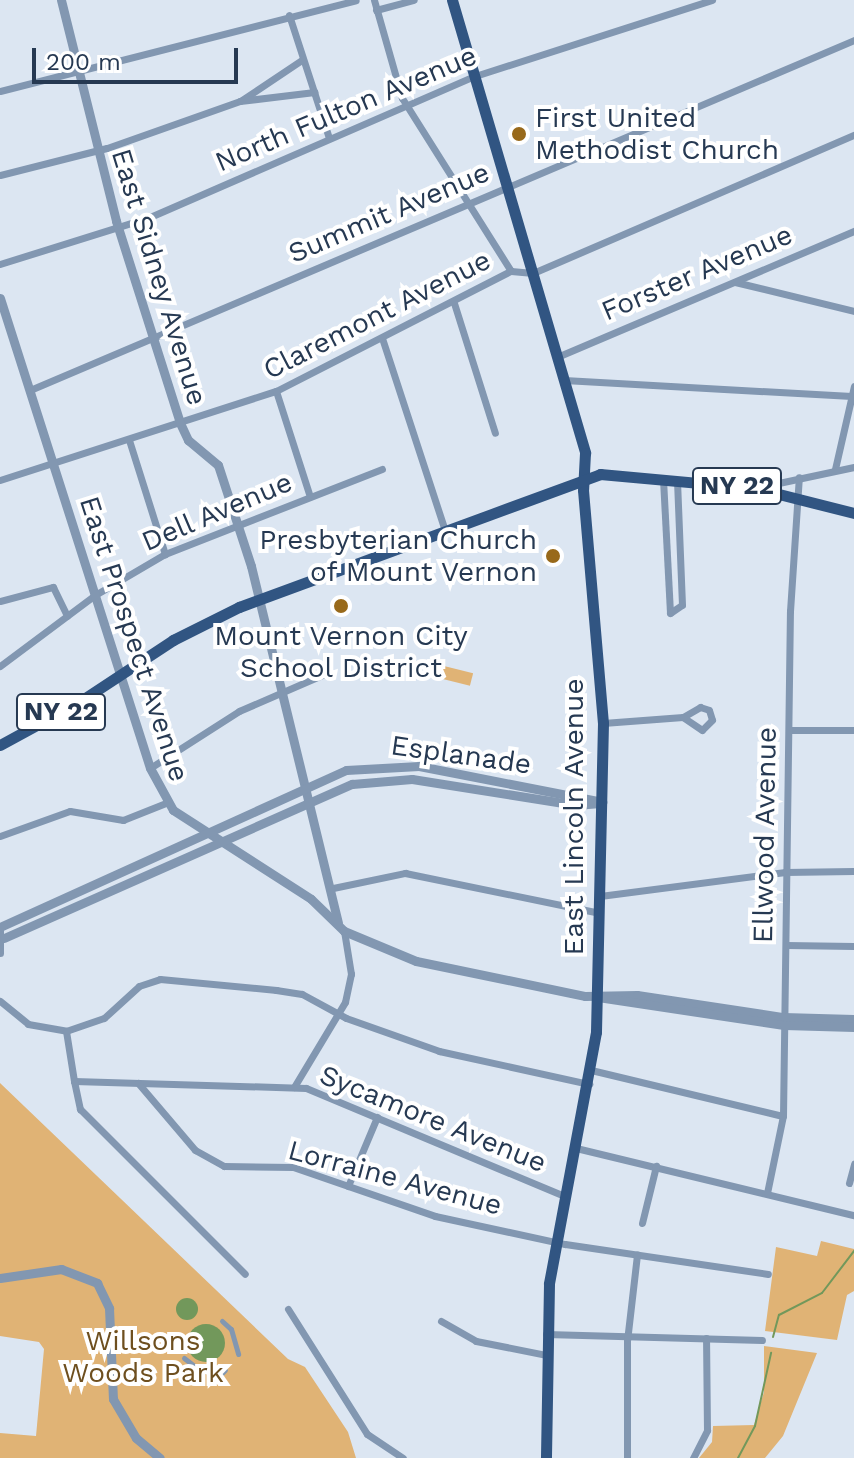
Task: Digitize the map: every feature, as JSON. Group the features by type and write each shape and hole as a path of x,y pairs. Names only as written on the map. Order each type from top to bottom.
{"main road":[{"name":"East Lincoln Avenue","path":"452,0 585,453 584,479 603,723 598,997 589,1084 557,1242 546,1334 546,1458"},
{"name":"NY 22","path":"0,745 204,623 444,528 600,474 677,478 755,488 854,513"}],"street":[{"name":"East Sidney Avenue","path":"61,0 118,227 180,423 188,440 213,456 260,599 341,927"},
{"path":"0,91 356,0"},
{"path":"374,0 405,104 511,271"},
{"path":"376,10 414,0"},
{"name":"North Fulton Avenue","path":"0,264 118,227 475,76 712,0"},
{"path":"289,15 329,138"},
{"name":"Summit Avenue","path":"30,390 854,40"},
{"path":"240,101 303,59"},
{"path":"0,175 98,150 240,101 314,92"},
{"name":"Claremont Avenue","path":"0,480 276,391 454,303 511,271 533,273 854,135"},
{"name":"Forster Avenue","path":"557,357 854,231"},
{"path":"733,282 854,311"},
{"name":"East Prospect Avenue","path":"0,298 150,768 166,803 311,899 341,927 416,961 598,997 637,995 784,1021"},
{"path":"454,303 495,433"},
{"path":"382,338 444,528"},
{"path":"564,380 852,396"},
{"path":"835,469 854,386"},
{"path":"276,391 310,497"},
{"path":"129,440 165,554"},
{"path":"755,488 854,467"},
{"name":"Dell Avenue","path":"0,666 95,595 165,554 382,469"},
{"path":"663,477 674,613 682,605 677,478"},
{"name":"Ellwood Avenue","path":"767,1193 783,1116 785,872 795,497 799,477"},
{"path":"0,601 53,587 67,616"},
{"path":"150,768 239,711 329,672"},
{"path":"603,723 683,717"},
{"path":"789,730 854,730"},
{"name":"Esplanade","path":"1,932 307,785 346,770 403,765 603,802"},
{"name":"Esplanade","path":"1,932 221,841 310,798 352,784 412,779 576,805 603,802"},
{"path":"0,836 70,811 123,820 166,803"},
{"path":"600,896 785,872 854,871"},
{"path":"311,899 333,888 405,873 600,913"},
{"path":"294,1087 339,1014 351,974 341,927"},
{"path":"0,953 1,932"},
{"path":"786,945 854,946"},
{"path":"0,1001 28,1024 66,1031 104,1018 139,986 160,979 302,994 339,1014 439,1051 589,1084"},
{"path":"784,1021 854,1019"},
{"path":"784,1021 854,1027"},
{"path":"66,1031 80,1109 245,1274"},
{"path":"591,1070 783,1116"},
{"path":"74,1081 138,1083"},
{"name":"Sycamore Avenue","path":"138,1083 294,1087 377,1117 566,1197"},
{"name":"Lorraine Avenue","path":"138,1083 195,1150 214,1162 236,1168 293,1167 422,1213 557,1242 768,1274"},
{"path":"348,1186 377,1117"},
{"path":"576,1148 854,1215"},
{"path":"849,1183 854,1164"},
{"path":"642,1223 656,1166"},
{"path":"627,1458 628,1334 637,1255"},
{"path":"0,1278 61,1269 97,1283 109,1308 108,1377 113,1399 131,1431 160,1458"},
{"path":"288,1309 367,1434 403,1458"},
{"path":"222,1321 231,1329 238,1354"},
{"path":"441,1321 476,1341 546,1355"},
{"path":"546,1334 762,1340"},
{"path":"693,1458 707,1430 706,1338"},
{"path":"184,1358 198,1369 220,1375 225,1370"}],"green space":[{"path":"444,666 473,673 470,686 441,679"},
{"name":"Willsons Woods Park","path":"0,1083 288,1359 305,1367 348,1432 356,1458 0,1458 0,1433 36,1436 44,1349 39,1342 0,1336"},
{"path":"821,1241 854,1249 854,1291 847,1295 837,1340 765,1331 776,1247 817,1256"},
{"path":"764,1346 817,1353 783,1436 765,1458 699,1458 712,1442 713,1426 754,1425 764,1392"}],"shaded area":[{"path":"187,1298 195,1301 198,1309 195,1317 187,1320 179,1317 176,1309 179,1301"},
{"path":"206,1324 220,1329 225,1343 220,1357 206,1362 192,1357 187,1343 192,1329"}],"waterway":[{"path":"773,1337 779,1315 822,1293 854,1251"},
{"path":"738,1458 755,1426 771,1353"}],"place":[{"name":"First United Methodist Church","path":"519,134"},
{"name":"Presbyterian Church of Mount Vernon","path":"553,556"},
{"name":"Mount Vernon City School District","path":"341,606"}]}
